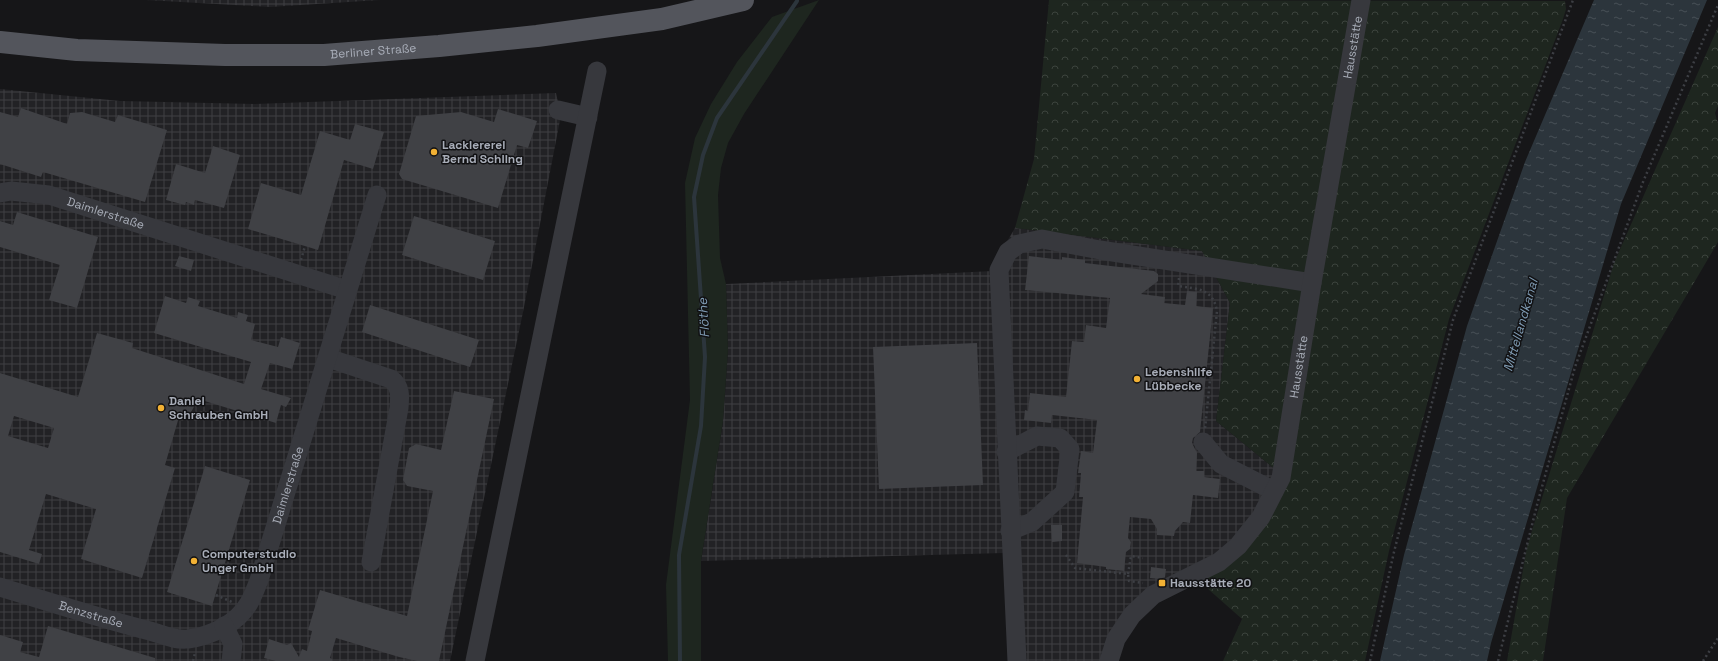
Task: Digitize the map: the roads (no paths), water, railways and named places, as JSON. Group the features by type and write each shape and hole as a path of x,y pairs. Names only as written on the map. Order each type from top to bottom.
{"main road":[{"name":"Berliner Straße","path":"0,42 77,50 225,55 324,54 439,46 537,36 662,19 743,0"}],"street":[{"name":"Hausstätte","path":"1109,661 1116,639 1132,615 1153,595 1219,562 1238,546 1261,517 1281,478 1312,283 1361,0"},
{"path":"475,661 597,71"},
{"path":"558,110 588,116"},
{"name":"Daimlerstraße","path":"0,193 11,191 49,195 347,290"},
{"name":"Daimlerstraße","path":"182,640 205,635 224,626 245,609 259,580 377,195"},
{"path":"1016,661 999,270 1008,252 1019,244 1042,239 1100,250 1312,283"},
{"path":"328,358 391,379 399,390 399,408 370,562"},
{"path":"1006,452 1036,436 1060,438 1070,449 1065,492 1032,522 1010,531"},
{"path":"1203,442 1221,464 1274,491"},
{"name":"Benzstraße","path":"0,587 182,640"},
{"path":"224,626 233,644 231,661"}],"water":[{"name":"Mittellandkanal","path":"1594,0 1707,0 1621,204 1491,643 1487,661 1380,661 1404,555 1467,326 1525,162"}],"waterway":[{"name":"Flöthe","path":"680,661 679,555 701,426 705,357 694,197 703,155 717,118 797,1"}],"place":[{"name":"Lackiererei Bernd Schling","path":"434,152"},
{"name":"Lebenshilfe Lübbecke","path":"1137,379"},
{"name":"Daniel Schrauben GmbH","path":"161,408"},
{"name":"Computerstudio Unger GmbH","path":"194,561"},
{"name":"Hausstätte 20","path":"1162,583"}]}
